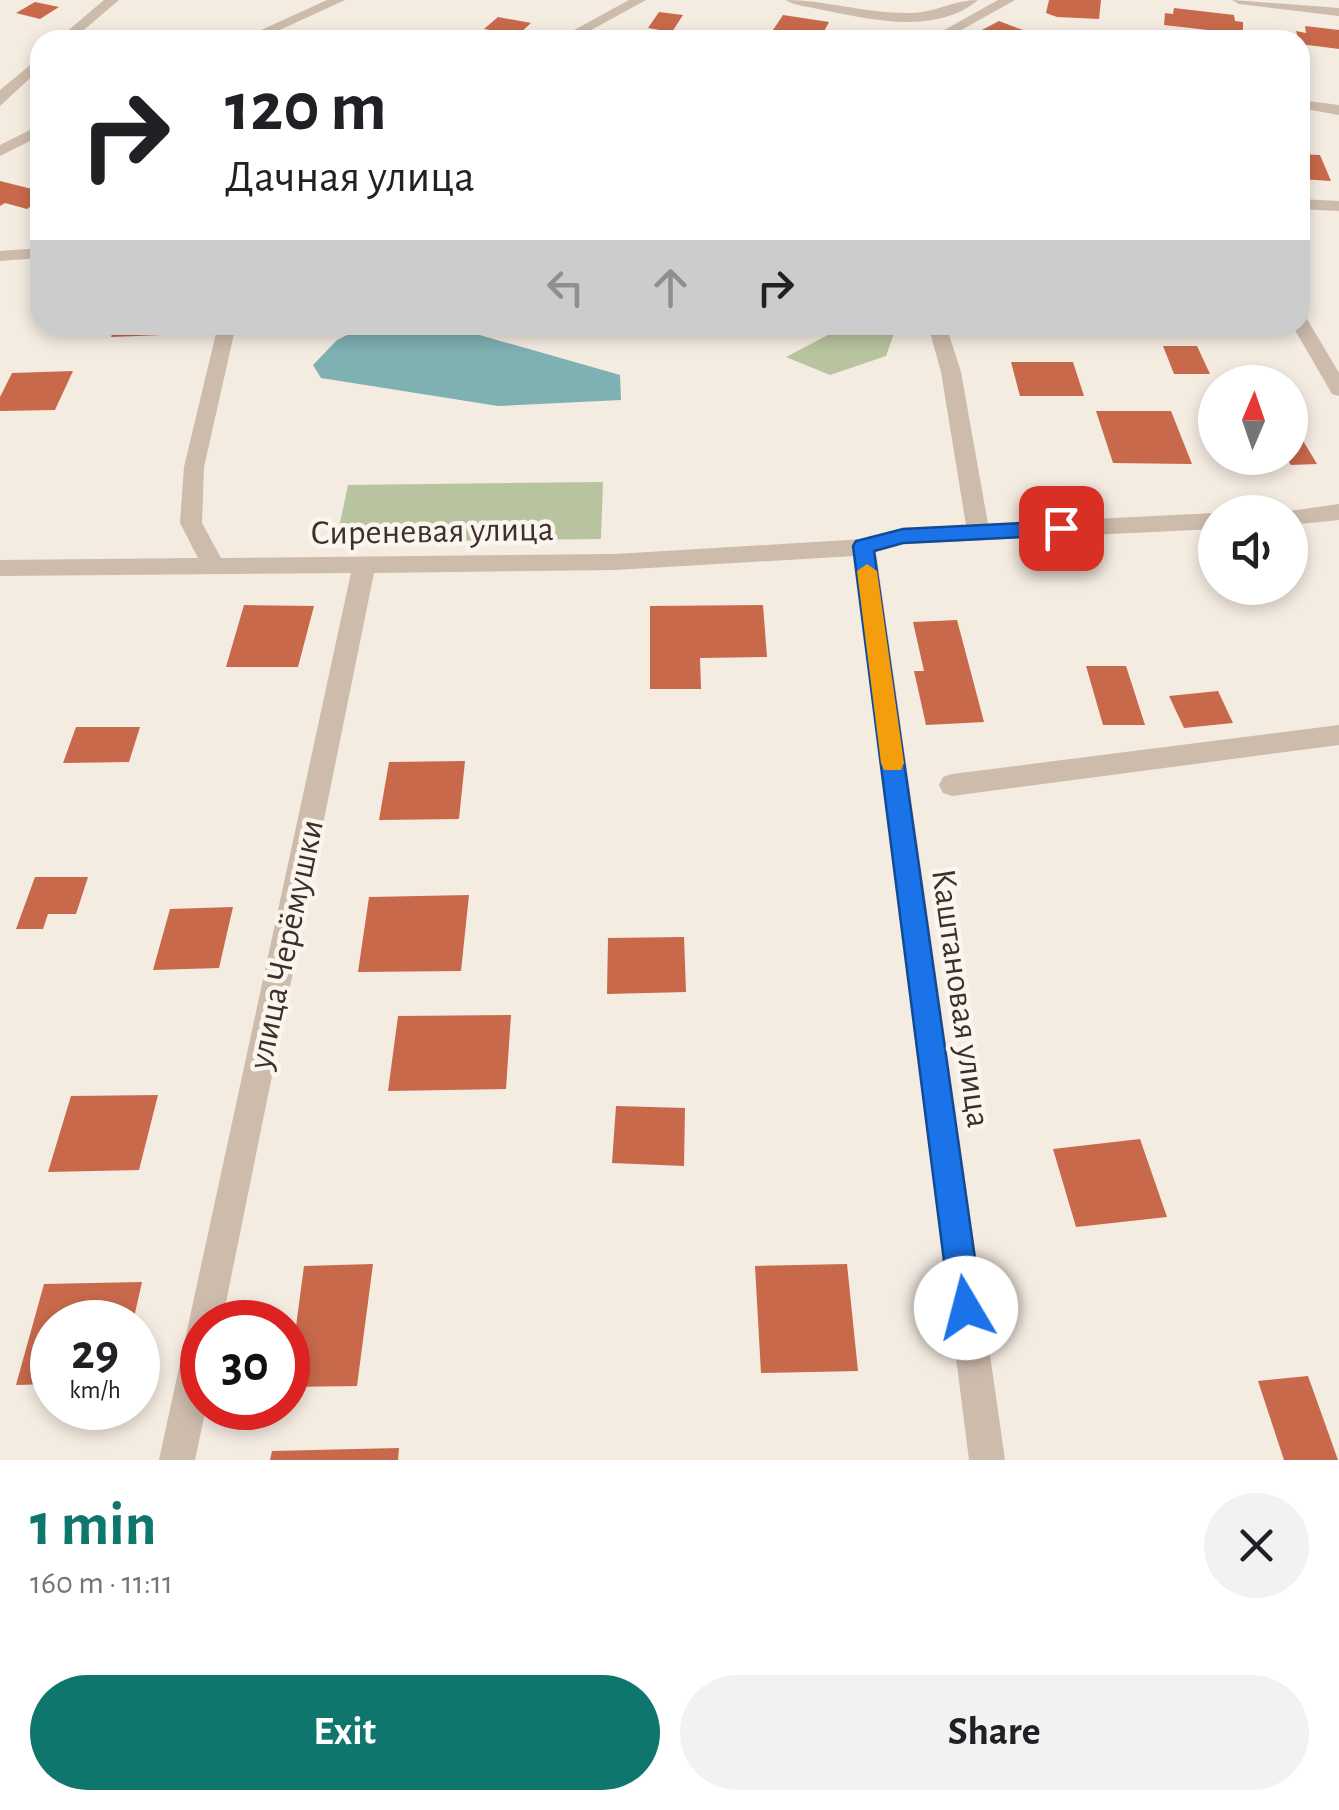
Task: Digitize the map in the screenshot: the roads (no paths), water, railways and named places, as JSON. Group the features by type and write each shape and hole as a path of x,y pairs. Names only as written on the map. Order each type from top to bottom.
{"street":[{"path":"76,30 112,0"},
{"path":"269,30 338,0"},
{"path":"582,30 639,0"},
{"path":"792,0 904,17 948,14 971,0"},
{"path":"952,30 1008,0"},
{"path":"1239,0 1339,12"},
{"path":"0,102 30,70"},
{"path":"1310,106 1339,110"},
{"path":"0,151 30,135"},
{"path":"1310,205 1339,206"},
{"path":"0,256 30,254"},
{"path":"215,568 192,523 194,468 224,335"},
{"path":"940,335 978,532"},
{"path":"1306,335 1339,390"},
{"path":"1308,515 1339,512"},
{"name":"Сиреневая улица","path":"0,568 614,562 864,546 903,536 1198,522"},
{"name":"Каштановая улица","path":"864,546 986,1460"},
{"name":"улица Черёмушки","path":"210,1300 364,566"},
{"path":"952,785 1339,736"},
{"path":"176,1460 182,1430"}],"water":[{"path":"347,335 480,335 620,375 621,400 498,406 321,378 313,365 337,340"}]}
